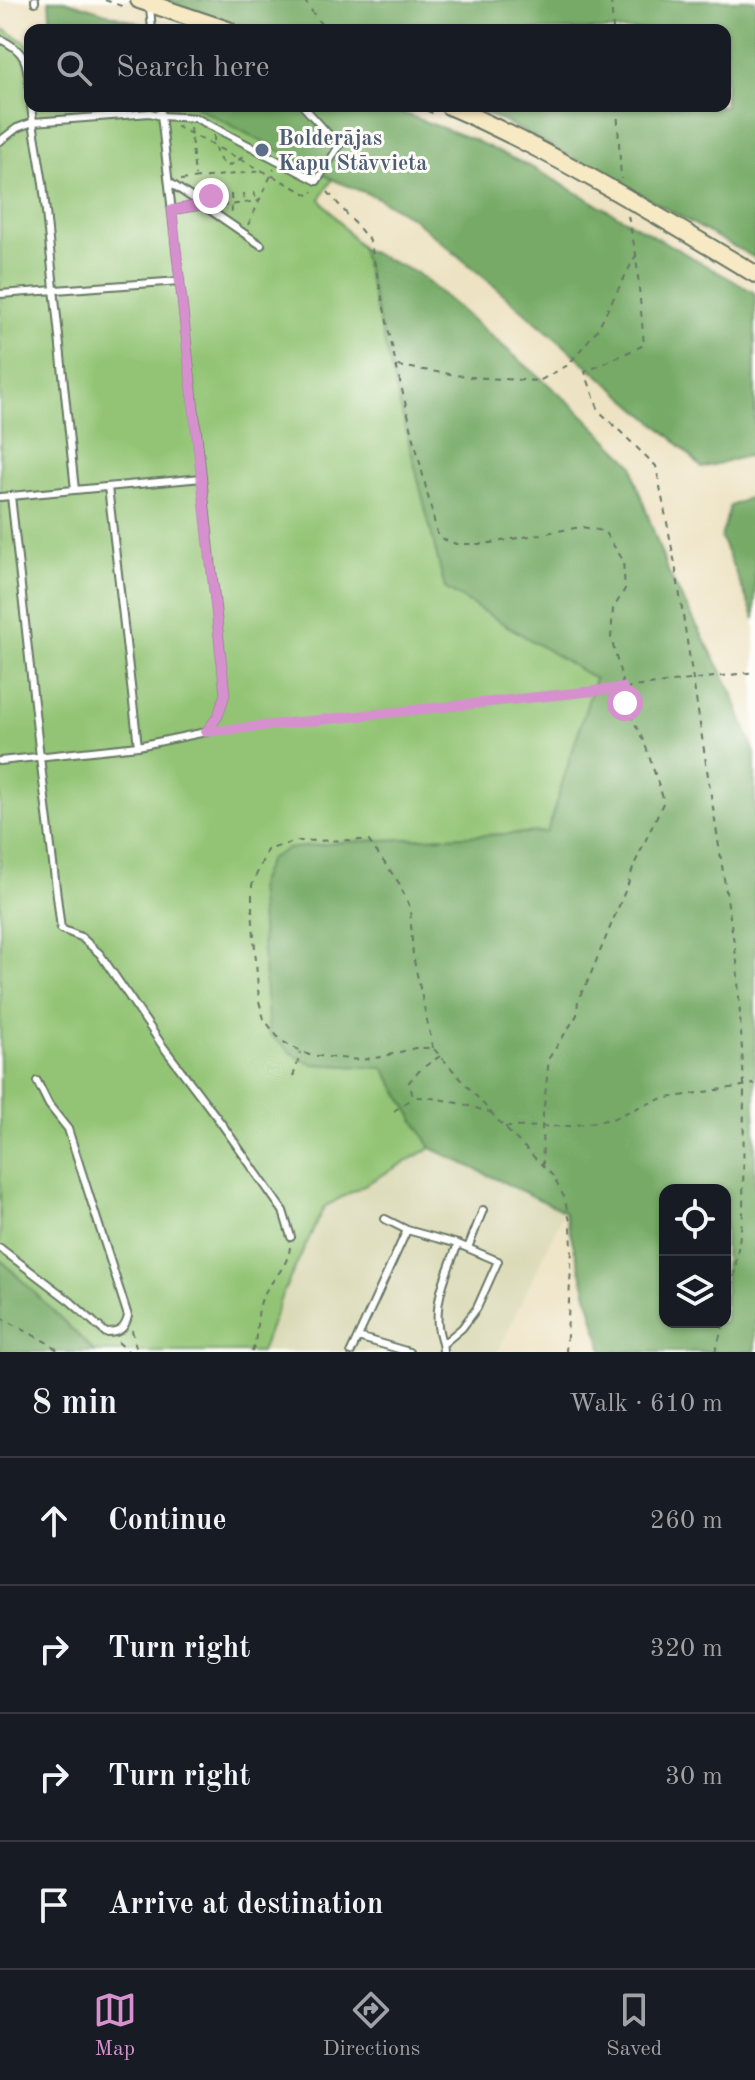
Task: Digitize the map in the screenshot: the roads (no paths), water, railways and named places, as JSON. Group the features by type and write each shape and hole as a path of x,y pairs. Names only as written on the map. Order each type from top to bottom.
{"main road":[{"path":"144,2 210,24"},
{"path":"461,112 622,195 755,274"}],"lane":[{"path":"144,2 150,24"},
{"path":"0,39 13,45 24,58"},
{"path":"32,112 43,183 75,490"},
{"path":"0,761 138,746 206,732 218,716 225,694 161,112"},
{"path":"0,141 17,128 33,122 150,113 193,118 317,181 339,146 308,112"},
{"path":"169,182 261,245"},
{"path":"172,210 204,206"},
{"path":"0,294 180,281"},
{"path":"0,497 202,478"},
{"path":"108,487 138,746"},
{"path":"11,496 61,929 81,937 100,954 283,1211 291,1237"},
{"path":"0,1248 70,1301 106,1333 120,1331 126,1325 128,1316 68,1129 49,1105 37,1081"},
{"path":"468,1248 483,1210"},
{"path":"385,1219 407,1230 458,1244 498,1261 477,1308 462,1328 443,1344"},
{"path":"351,1352 407,1230"},
{"path":"443,1352 438,1326 439,1303 458,1244"},
{"path":"358,1337 409,1352"}],"place":[{"name":"Bolderājas Kapu Stāvvieta","path":"262,150"}]}
